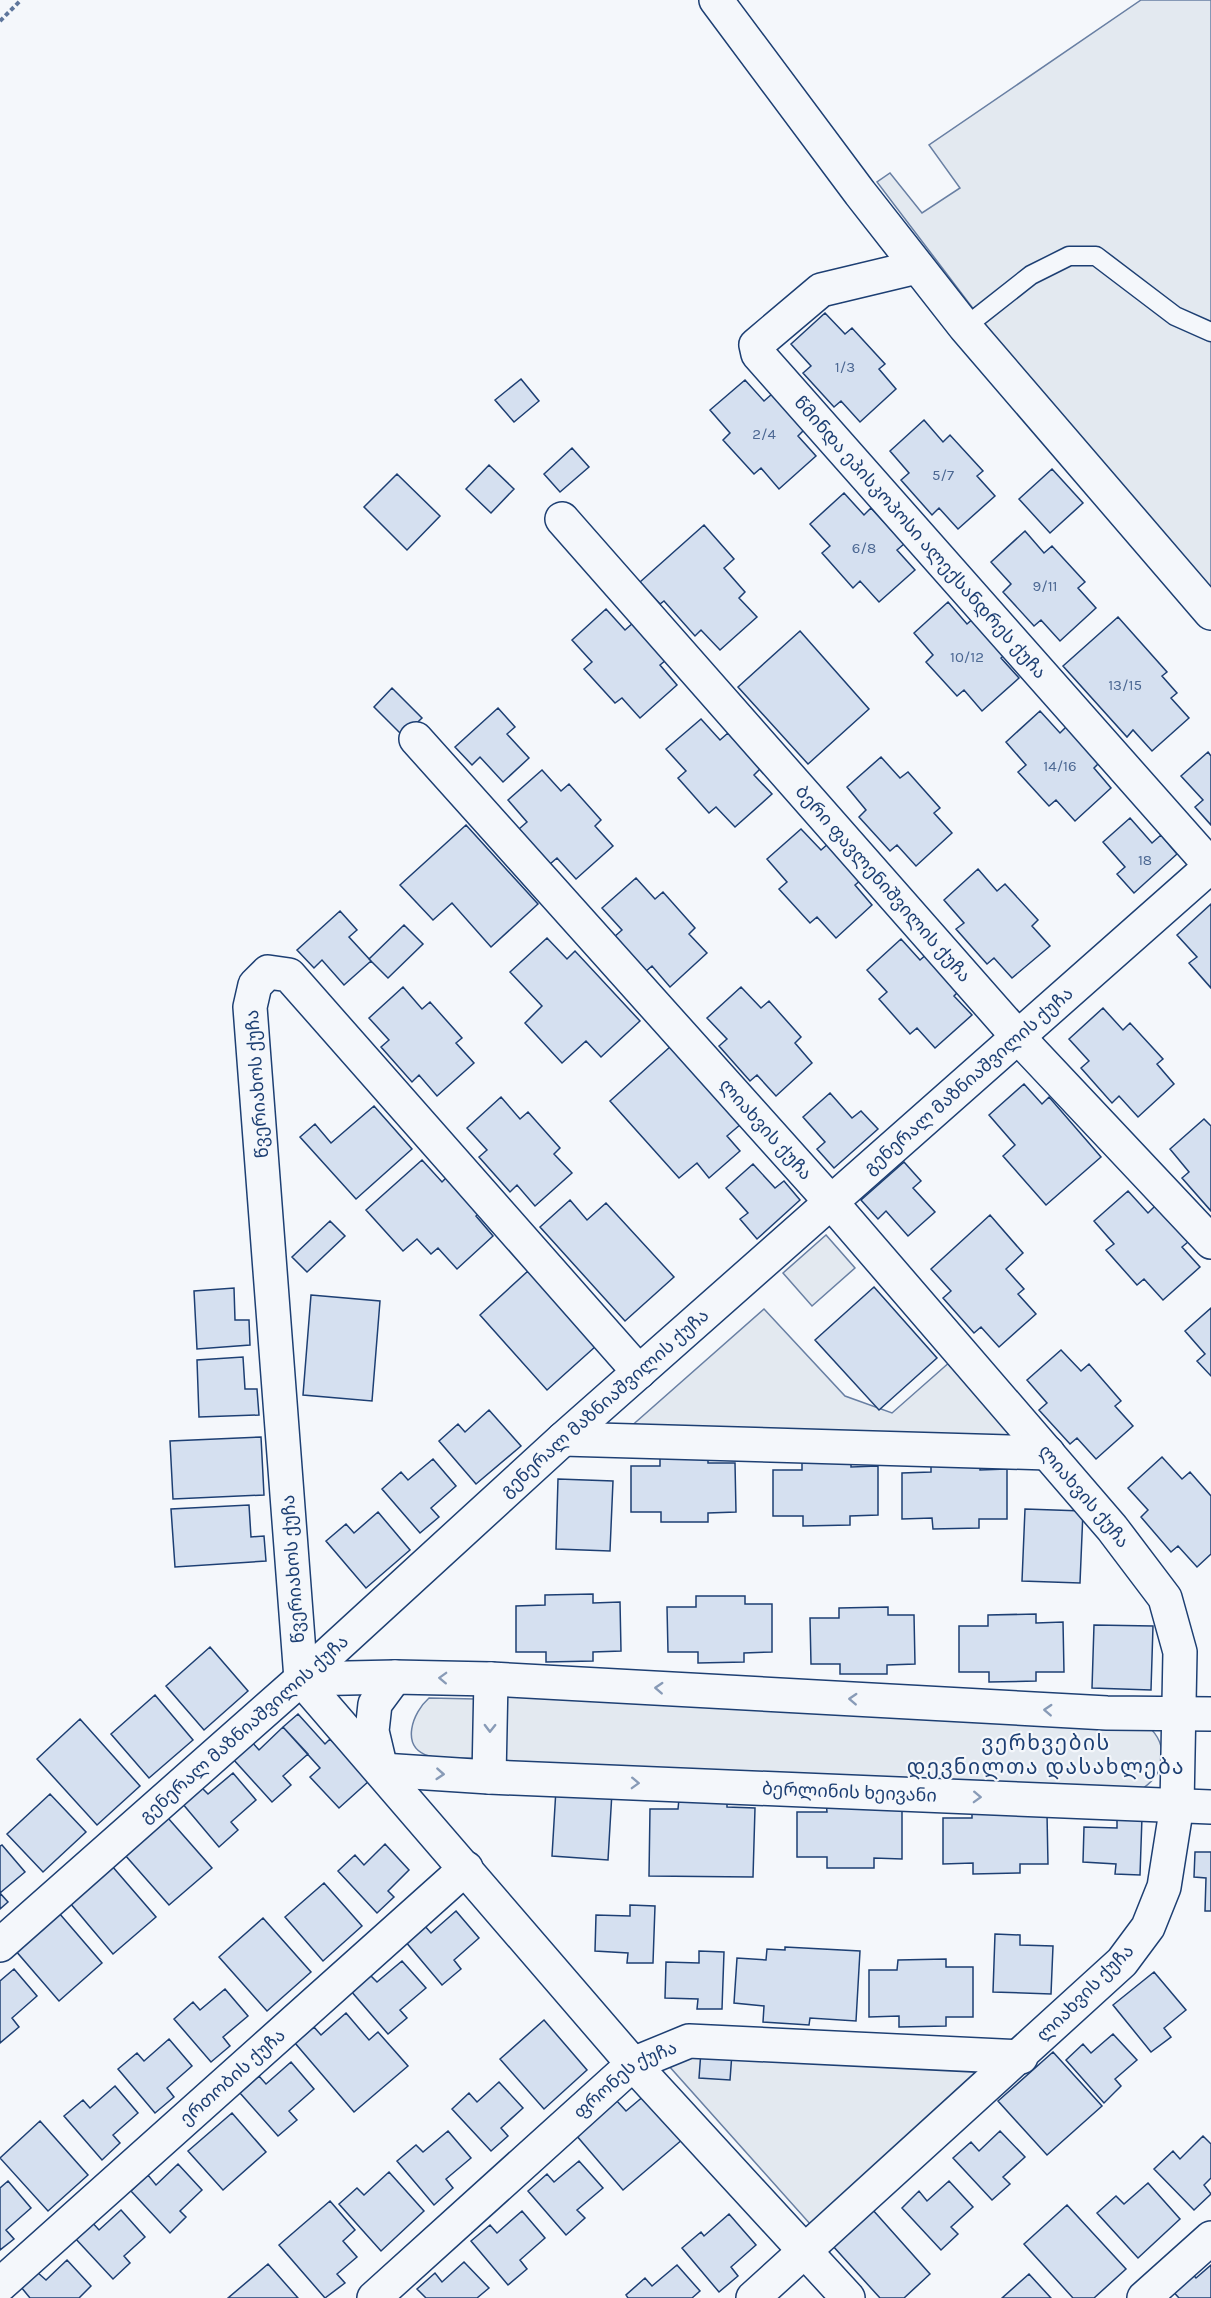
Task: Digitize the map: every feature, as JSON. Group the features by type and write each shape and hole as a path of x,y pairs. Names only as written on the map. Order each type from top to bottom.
{"street":[{"path":"716,0 917,267 965,327 1211,613"},
{"name":"წმინდა ეპისკოპოსი ალექსანდრეს ქუჩა","path":"917,267 821,290 756,345 758,354 1211,866"},
{"name":"ბერი ფავლენიშვილის ქუჩა","path":"562,519 1019,1038 1211,1242"},
{"name":"ლიახვის ქუჩა","path":"416,739 831,1202 1112,1528 1165,1598 1195,1713 1164,1887 1148,1927 1122,1962 1021,2057 753,2298"},
{"name":"გენერალ მაზნიაშვილის ქუჩა","path":"0,1945 302,1679 563,1438 1019,1038 1211,866"},
{"name":"წვერიახოს ქუჩა","path":"302,1679 250,1007 255,984 268,972 289,975 639,1372"},
{"path":"563,1438 1048,1453"},
{"path":"382,1770 372,1731 375,1704 395,1677"},
{"path":"302,1679 395,1677 491,1679 1107,1713 1195,1713"},
{"path":"302,1679 633,2064 848,2298"},
{"path":"489,1777 491,1679"},
{"name":"ბერლინის ხეივანი","path":"382,1770 489,1777 1211,1807"},
{"name":"ერთობის ქუჩა","path":"0,2285 466,1868"},
{"name":"ფრონეს ქუჩა","path":"374,2298 633,2064 689,2041 1021,2057"},
{"path":"1144,2298 1211,2238"}],"lane":[{"path":"965,327 1031,275 1069,256 1096,256 1175,316 1211,332"}],"path":[{"path":"0,21 21,0"}],"shaded area":[{"path":"1141,0 1211,0 1211,589 1022,373 877,182 890,173 922,213 960,188 929,145"},
{"path":"826,1235 855,1268 812,1306 783,1273"},
{"path":"764,1309 845,1396 892,1413 951,1361 1023,1436 628,1429"},
{"path":"505,1696 1143,1722 1158,1739 1162,1757 1156,1775 1139,1791 501,1761"},
{"path":"429,1698 475,1699 473,1758 429,1756 414,1745 412,1729 414,1720"},
{"path":"660,2056 989,2070 811,2225"}],"building":[{"path":"825,313 845,334 852,328 885,364 879,369 896,389 860,422 841,401 834,407 803,373 811,366 791,344"},
{"path":"521,379 539,401 514,422 495,400"},
{"path":"745,380 764,401 772,394 804,430 798,436 816,456 779,489 761,468 754,474 723,440 730,433 710,410"},
{"path":"924,420 943,442 950,435 983,471 977,476 995,496 958,529 939,508 932,515 901,480 909,473 890,451"},
{"path":"572,448 589,467 560,492 544,474"},
{"path":"489,465 514,489 491,513 466,489"},
{"path":"1052,469 1083,503 1050,533 1019,499"},
{"path":"397,474 440,516 407,550 364,507"},
{"path":"844,493 864,515 871,508 904,544 897,550 915,570 879,602 860,581 853,588 822,553 830,546 810,524"},
{"path":"704,525 734,559 724,568 745,592 739,598 757,617 720,650 701,630 695,636 664,601 660,604 640,582"},
{"path":"1025,531 1044,553 1052,546 1085,582 1078,588 1096,608 1060,641 1041,620 1034,626 1003,592 1011,584 991,562"},
{"path":"948,602 967,624 975,617 1007,653 1001,658 1019,678 982,711 964,690 957,696 926,662 933,655 914,633"},
{"path":"606,609 625,630 633,623 666,660 660,665 677,685 640,718 622,698 615,703 584,669 592,662 572,640"},
{"path":"1118,617 1167,672 1162,676 1177,693 1171,698 1189,718 1152,751 1133,730 1127,737 1063,666"},
{"path":"800,631 869,709 808,764 738,687"},
{"path":"392,688 422,718 403,736 374,707"},
{"path":"498,708 515,727 507,734 529,758 503,782 480,757 472,765 455,747"},
{"path":"1040,711 1060,733 1067,726 1100,762 1094,768 1111,788 1075,821 1056,800 1049,806 1018,772 1026,765 1006,742"},
{"path":"701,719 720,740 728,733 760,769 754,775 772,794 735,827 716,807 709,813 678,778 686,771 666,749"},
{"path":"1208,752 1211,756 1211,825 1195,807 1203,800 1181,776"},
{"path":"881,757 900,778 908,772 940,808 934,813 952,833 916,866 897,845 890,851 859,817 866,810 847,787"},
{"path":"542,770 561,791 569,784 601,820 595,826 613,846 576,879 557,858 550,864 519,829 527,822 508,800"},
{"path":"1130,818 1152,843 1161,835 1177,854 1134,893 1117,874 1125,867 1103,842"},
{"path":"466,825 538,904 491,947 452,903 433,920 400,885"},
{"path":"801,829 821,850 829,843 861,880 855,885 872,905 836,938 817,917 810,923 779,889 787,882 767,859"},
{"path":"978,869 997,891 1005,884 1038,920 1032,926 1050,946 1012,978 994,958 987,964 956,929 964,923 944,900"},
{"path":"636,878 655,899 663,892 695,928 689,934 707,953 670,987 652,966 645,972 614,937 622,930 602,908"},
{"path":"1211,904 1211,988 1189,963 1197,957 1177,935"},
{"path":"340,911 357,930 349,937 371,961 344,985 322,960 314,968 297,950"},
{"path":"404,925 423,944 388,978 369,959"},
{"path":"547,938 567,959 575,951 640,1021 601,1057 586,1041 562,1063 525,1023 542,1006 510,972"},
{"path":"901,939 920,960 928,953 960,990 954,996 972,1015 935,1048 917,1028 910,1034 879,999 887,992 867,970"},
{"path":"403,987 422,1009 430,1002 462,1038 456,1043 474,1063 437,1096 419,1075 412,1082 381,1047 389,1040 369,1018"},
{"path":"741,987 761,1008 769,1001 801,1037 795,1043 812,1063 776,1096 757,1075 750,1081 719,1046 727,1039 707,1018"},
{"path":"1103,1008 1123,1030 1130,1023 1163,1059 1157,1064 1174,1084 1138,1117 1119,1096 1112,1103 1081,1068 1089,1061 1069,1039"},
{"path":"671,1046 741,1124 727,1136 740,1151 709,1178 697,1163 679,1178 610,1101"},
{"path":"1024,1084 1042,1104 1049,1097 1101,1157 1046,1205 1003,1156 1015,1145 989,1115"},
{"path":"830,1093 852,1118 861,1111 878,1129 834,1168 817,1149 825,1142 803,1117"},
{"path":"501,1097 520,1119 528,1112 560,1148 554,1154 572,1173 535,1206 517,1185 510,1192 479,1157 487,1150 467,1128"},
{"path":"374,1106 412,1149 356,1199 300,1137 315,1124 331,1143"},
{"path":"1204,1119 1211,1126 1211,1211 1182,1178 1189,1172 1170,1149"},
{"path":"422,1160 442,1182 450,1174 482,1211 476,1216 493,1236 457,1269 438,1248 431,1254 417,1239 403,1251 366,1210"},
{"path":"904,1162 921,1181 913,1188 935,1212 908,1236 886,1211 878,1219 861,1200"},
{"path":"753,1164 775,1188 784,1181 800,1200 757,1239 740,1219 748,1213 726,1188"},
{"path":"1128,1191 1148,1213 1156,1205 1188,1242 1182,1247 1200,1267 1163,1300 1144,1279 1137,1285 1106,1250 1114,1244 1094,1221"},
{"path":"570,1200 587,1220 606,1203 674,1277 625,1321 540,1227"},
{"path":"990,1215 1023,1253 1006,1269 1024,1289 1018,1294 1036,1314 999,1347 981,1327 974,1333 943,1298 951,1291 931,1269"},
{"path":"330,1221 345,1236 307,1272 292,1257"},
{"path":"528,1271 596,1346 547,1390 480,1315"},
{"path":"874,1287 937,1358 879,1410 815,1340"},
{"path":"234,1288 235,1320 249,1320 250,1345 197,1349 194,1291"},
{"path":"311,1295 380,1301 372,1401 303,1395"},
{"path":"1211,1308 1211,1376 1197,1361 1205,1354 1185,1331"},
{"path":"1061,1350 1081,1371 1089,1364 1121,1401 1115,1406 1133,1426 1096,1459 1077,1438 1070,1444 1039,1410 1047,1403 1027,1380"},
{"path":"243,1357 245,1389 257,1389 259,1415 199,1417 197,1360"},
{"path":"489,1410 521,1446 476,1484 439,1441 458,1424 465,1432"},
{"path":"261,1437 264,1495 173,1499 170,1441"},
{"path":"708,1455 708,1463 735,1463 736,1512 708,1513 708,1522 661,1522 661,1512 631,1512 631,1466 660,1466 660,1456"},
{"path":"1162,1457 1182,1479 1190,1472 1211,1496 1211,1554 1197,1567 1178,1546 1171,1552 1141,1517 1148,1510 1128,1488"},
{"path":"851,1458 851,1467 878,1466 878,1515 850,1516 850,1525 803,1526 803,1516 773,1516 773,1470 802,1470 802,1459"},
{"path":"433,1459 456,1486 431,1508 439,1517 420,1533 382,1489 401,1472 408,1480"},
{"path":"931,1462 980,1462 980,1470 1007,1469 1007,1519 979,1519 979,1528 933,1529 932,1518 902,1519 902,1473 931,1472"},
{"path":"558,1479 613,1481 610,1551 556,1549"},
{"path":"249,1505 251,1537 264,1536 266,1561 175,1567 171,1509"},
{"path":"1025,1509 1083,1511 1080,1583 1022,1581"},
{"path":"378,1512 410,1550 366,1588 326,1541 346,1524 354,1533"},
{"path":"593,1594 593,1603 620,1602 621,1651 593,1652 593,1661 546,1662 546,1652 516,1652 516,1606 545,1605 545,1595"},
{"path":"696,1596 745,1596 745,1604 772,1604 772,1652 744,1653 744,1662 698,1663 698,1652 668,1652 667,1607 696,1607"},
{"path":"888,1607 888,1615 914,1615 915,1664 887,1665 887,1674 840,1674 840,1664 811,1664 810,1618 839,1618 839,1608"},
{"path":"1036,1614 1036,1623 1063,1622 1064,1672 1036,1672 1036,1681 989,1682 989,1672 959,1672 959,1626 988,1626 988,1615"},
{"path":"1094,1625 1153,1626 1151,1690 1092,1688"},
{"path":"210,1647 248,1691 204,1730 166,1686"},
{"path":"155,1695 193,1740 149,1778 111,1734"},
{"path":"298,1714 325,1744 330,1739 369,1781 339,1808 310,1777 320,1768 283,1727"},
{"path":"80,1719 140,1786 97,1825 37,1759"},
{"path":"283,1727 308,1754 283,1776 291,1785 272,1802 233,1759 252,1742 259,1750"},
{"path":"233,1773 256,1800 231,1822 238,1830 219,1847 182,1803 201,1787 208,1794"},
{"path":"556,1789 612,1792 608,1860 552,1856"},
{"path":"50,1794 86,1832 43,1872 7,1834"},
{"path":"679,1799 727,1799 727,1807 755,1808 753,1877 649,1876 650,1809 678,1809"},
{"path":"826,1801 875,1801 875,1810 902,1809 902,1859 874,1858 874,1868 827,1868 827,1857 797,1857 797,1812 827,1812"},
{"path":"972,1807 1047,1814 1048,1864 1020,1864 1020,1873 973,1874 973,1863 943,1864 943,1818 972,1818"},
{"path":"1117,1816 1142,1817 1140,1875 1115,1874 1116,1864 1083,1862 1084,1827 1117,1828"},
{"path":"168,1818 212,1868 169,1905 125,1855"},
{"path":"385,1844 409,1870 388,1891 394,1897 377,1913 338,1871 355,1855 364,1865"},
{"path":"2,1845 25,1872 0,1893 0,1846"},
{"path":"1195,1852 1211,1852 1211,1911 1205,1911 1206,1878 1194,1877"},
{"path":"112,1866 156,1917 113,1954 70,1903"},
{"path":"324,1883 362,1926 323,1961 285,1917"},
{"path":"0,1893 8,1902 0,1909"},
{"path":"630,1905 655,1906 653,1963 627,1963 628,1953 595,1951 596,1915 630,1916"},
{"path":"456,1911 479,1938 454,1960 461,1969 442,1985 405,1941 424,1925 431,1933"},
{"path":"59,1913 102,1963 59,2001 15,1950"},
{"path":"263,1918 311,1972 267,2011 219,1957"},
{"path":"995,1934 1020,1935 1020,1945 1053,1946 1051,1994 993,1992"},
{"path":"785,1947 860,1951 856,2021 810,2018 809,2025 763,2022 764,2006 734,2003 737,1958 766,1960 767,1949 785,1950"},
{"path":"699,1951 724,1952 722,2009 697,2009 698,1999 665,1998 666,1962 699,1963"},
{"path":"946,1959 946,1967 973,1967 973,2017 946,2017 946,2026 899,2027 899,2016 869,2017 869,1970 897,1970 898,1960"},
{"path":"402,1961 426,1988 400,2010 407,2018 388,2034 351,1991 370,1975 377,1982"},
{"path":"14,1969 37,1996 12,2018 19,2027 0,2043 0,1981"},
{"path":"1154,1972 1186,2010 1164,2028 1171,2037 1151,2052 1113,2005"},
{"path":"225,1989 248,2016 223,2037 230,2046 211,2062 174,2019 193,2002 200,2010"},
{"path":"346,2013 369,2040 378,2032 408,2066 354,2112 295,2043 314,2027 321,2035"},
{"path":"544,2020 587,2070 544,2109 500,2059"},
{"path":"1113,2034 1137,2060 1115,2079 1121,2086 1104,2103 1066,2060 1083,2044 1091,2053"},
{"path":"169,2039 192,2066 167,2088 174,2097 155,2113 118,2069 137,2053 144,2061"},
{"path":"701,2051 732,2053 730,2080 699,2078"},
{"path":"1053,2052 1102,2106 1047,2155 998,2101"},
{"path":"291,2062 314,2089 289,2111 297,2120 278,2136 240,2093 259,2076 266,2084"},
{"path":"499,2082 523,2108 501,2128 508,2136 491,2151 452,2109 469,2093 477,2102"},
{"path":"115,2086 138,2113 113,2135 120,2143 102,2160 64,2116 83,2100 90,2108"},
{"path":"645,2095 683,2139 623,2190 576,2135 616,2100 626,2111"},
{"path":"232,2113 266,2152 223,2190 188,2151"},
{"path":"40,2121 88,2175 48,2211 0,2158"},
{"path":"448,2131 471,2158 446,2179 453,2188 434,2205 397,2161 416,2145 423,2152"},
{"path":"1000,2131 1025,2157 1003,2177 1010,2184 992,2200 953,2158 971,2142 979,2151"},
{"path":"1203,2136 1211,2144 1211,2178 1204,2185 1211,2194 1194,2210 1154,2169 1173,2151 1180,2159"},
{"path":"579,2161 603,2188 577,2210 585,2218 566,2235 528,2191 547,2174 554,2182"},
{"path":"178,2164 202,2190 180,2211 186,2217 170,2233 131,2191 148,2175 156,2185"},
{"path":"389,2172 424,2211 381,2251 339,2204 357,2188 364,2195"},
{"path":"8,2181 31,2208 6,2230 14,2239 0,2250 0,2188"},
{"path":"949,2181 973,2207 951,2227 958,2234 941,2250 902,2208 919,2191 927,2201"},
{"path":"1148,2183 1180,2219 1138,2258 1097,2213 1116,2196 1124,2204"},
{"path":"330,2201 355,2230 343,2241 357,2257 337,2274 345,2283 325,2298 279,2245"},
{"path":"1067,2205 1126,2269 1094,2298 1073,2298 1024,2244"},
{"path":"872,2209 930,2274 904,2298 880,2298 832,2245"},
{"path":"121,2210 145,2237 124,2256 130,2263 113,2279 74,2237 91,2221 99,2230"},
{"path":"522,2211 545,2238 520,2260 527,2269 508,2285 471,2241 490,2225 497,2233"},
{"path":"729,2214 756,2245 731,2267 738,2276 719,2292 682,2248 701,2232 704,2236"},
{"path":"67,2260 91,2286 79,2298 30,2298 21,2287 37,2272 46,2280"},
{"path":"464,2262 489,2288 477,2298 426,2298 417,2289 435,2273 442,2282"},
{"path":"268,2264 298,2298 228,2298"},
{"path":"677,2265 700,2291 692,2298 628,2298 626,2295 645,2278 652,2286"},
{"path":"1211,2265 1211,2298 1179,2298 1169,2287 1189,2270 1196,2278"},
{"path":"1029,2274 1051,2298 1002,2298"}],"district":[{"name":"ვერხვების დევნილთა დასახლება","path":"1046,1755"}]}
